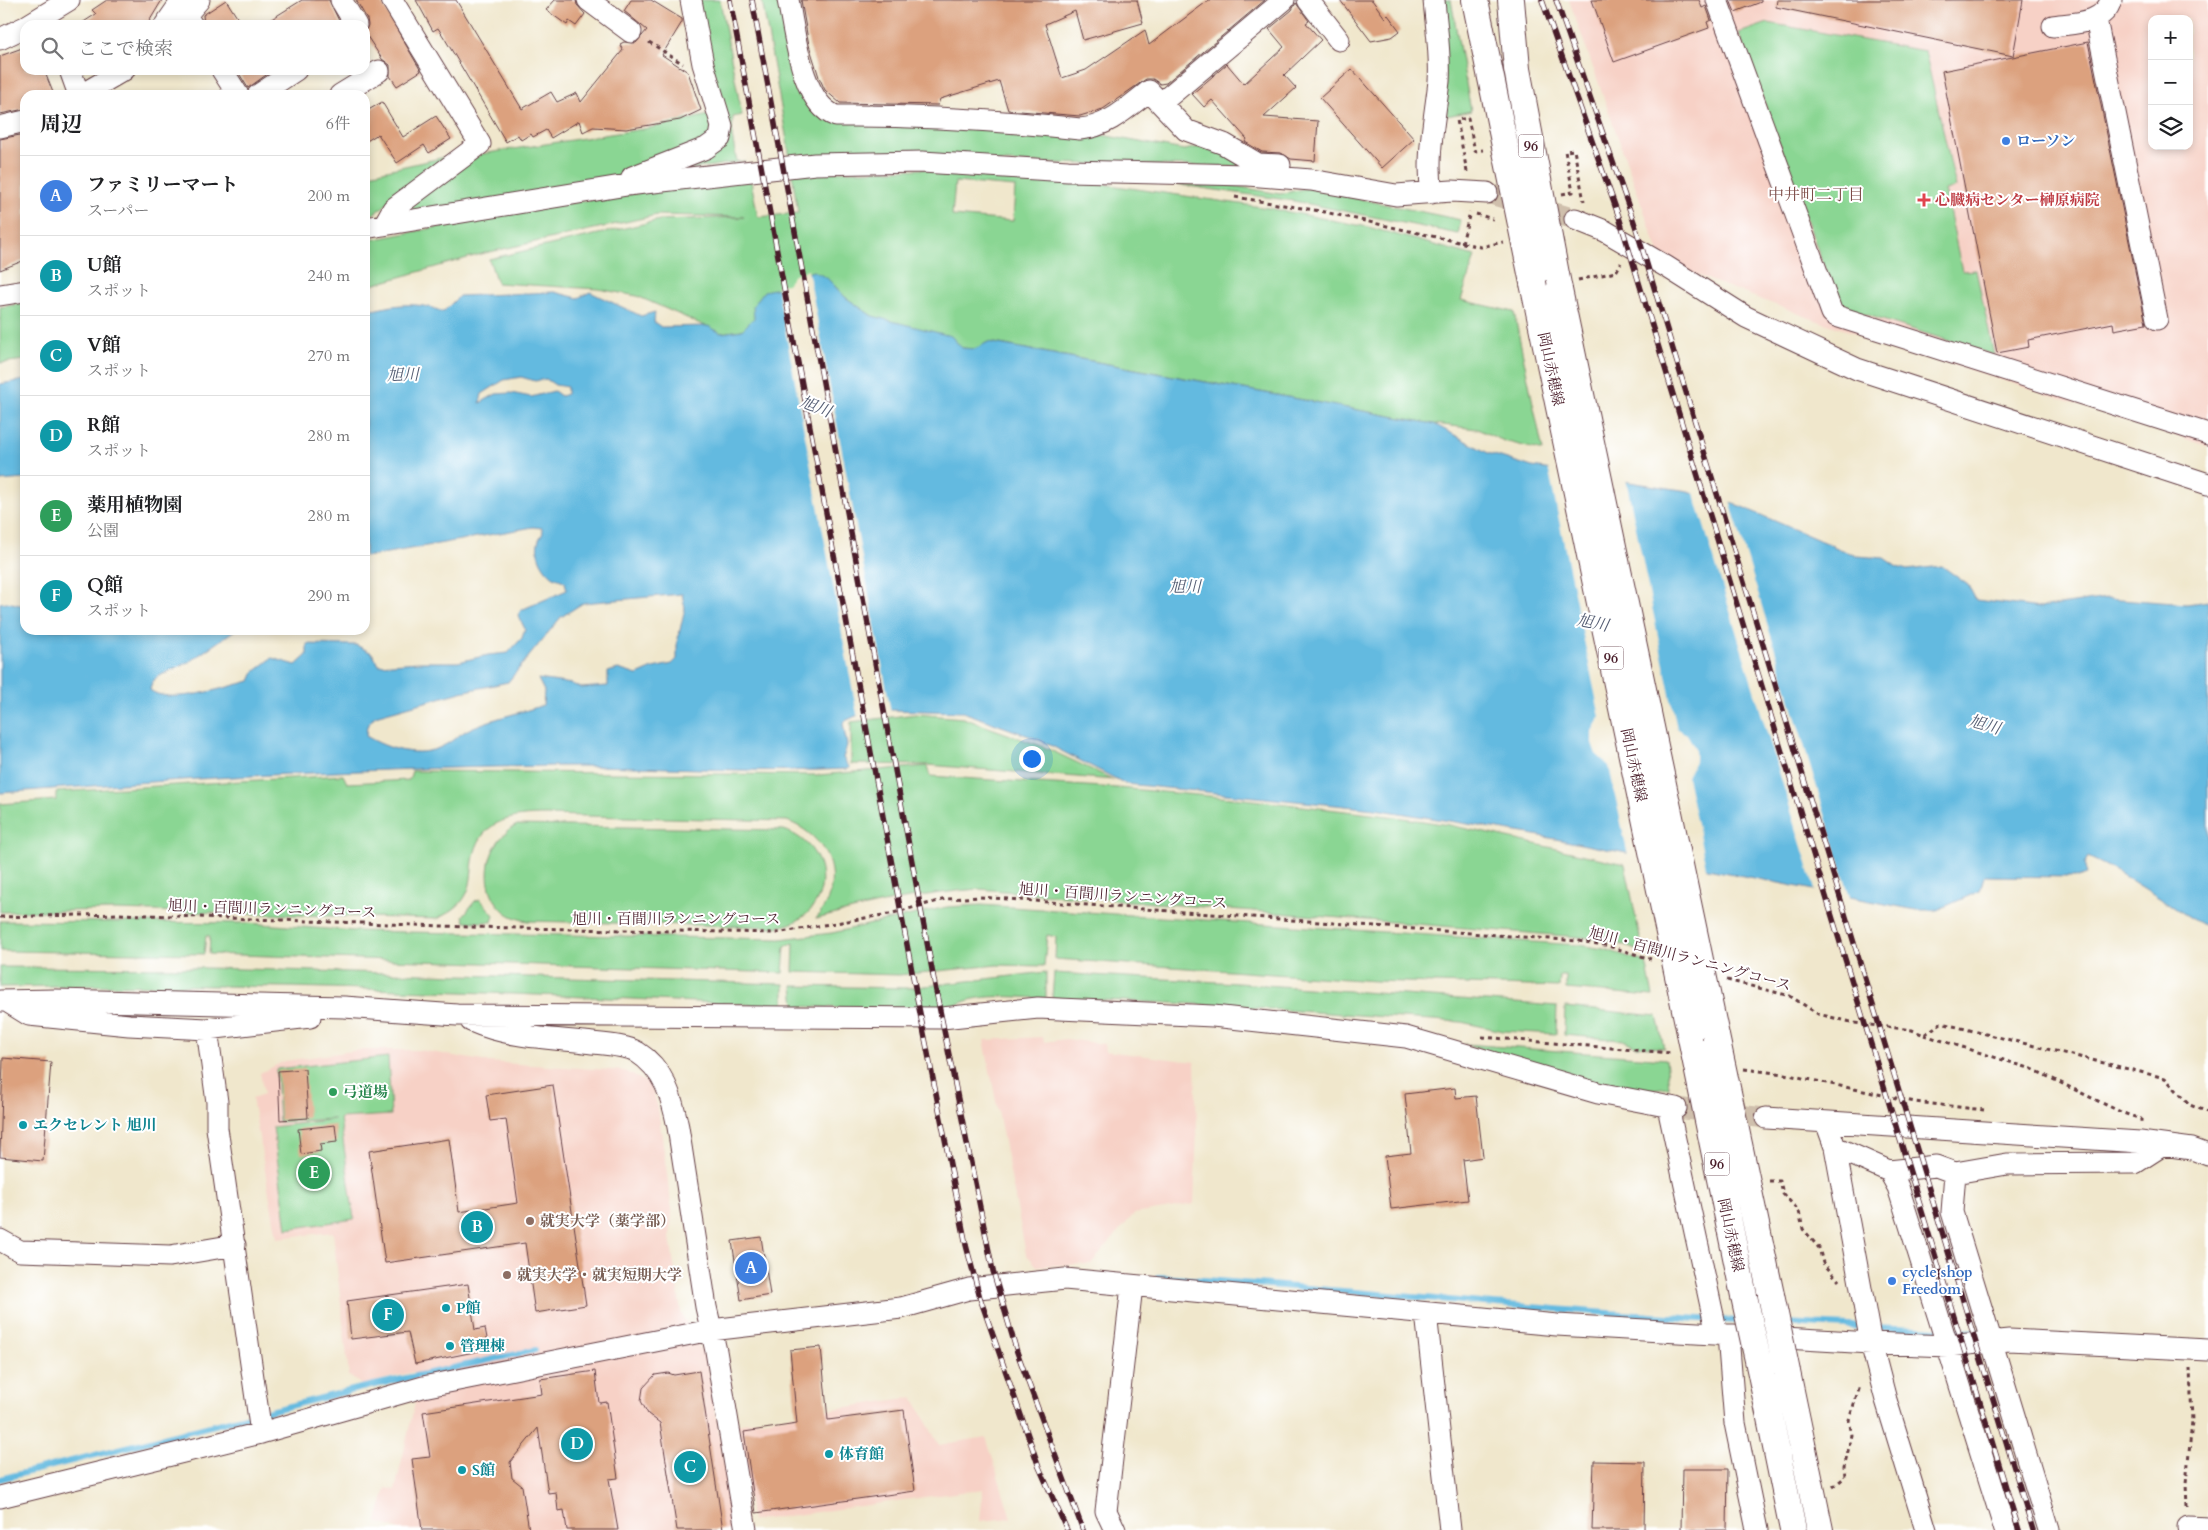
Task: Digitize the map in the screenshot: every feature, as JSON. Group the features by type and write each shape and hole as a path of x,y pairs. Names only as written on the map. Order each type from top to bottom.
{"main road":[{"name":"岡山赤穂線","path":"1476,0 1683,1043 1744,1296 1793,1530"},
{"name":"岡山赤穂線","path":"1511,0 1517,69 1559,290 1820,1530"}],"street":[{"path":"52,18 69,0"},
{"path":"341,0 353,20"},
{"path":"374,226 392,208 480,144 392,0"},
{"path":"588,0 631,32"},
{"path":"614,187 635,176 715,143 722,133 722,126 708,80 691,0"},
{"path":"788,0 805,76 818,104 826,113 836,116 943,117 1080,129 1094,128 1108,122 1149,90 1186,130 1224,144 1258,164 1315,168 1317,181"},
{"path":"1162,103 1284,0"},
{"path":"1308,0 1340,40"},
{"path":"1432,192 1430,180 1431,146 1439,79 1434,0"},
{"path":"1717,0 1832,313 1836,316 2208,434"},
{"path":"2053,26 2096,19 2109,8 2111,0"},
{"path":"174,20 189,11"},
{"path":"2096,19 2157,319"},
{"path":"0,39 20,29"},
{"path":"348,90 379,71"},
{"path":"72,75 78,90"},
{"path":"89,90 115,75"},
{"path":"225,75 235,90"},
{"path":"266,90 288,75"},
{"path":"0,127 20,123"},
{"path":"374,226 614,187 814,164 922,162 1068,171 1248,174 1317,181 1396,195 1432,192 1487,193"},
{"path":"1575,219 1605,232 1659,262 1746,317 1857,369 2208,484"},
{"path":"0,294 20,292"},
{"path":"2,1001 56,1000 344,1007 457,1015 942,1018 1038,1008 1213,1016 1406,1037 1598,1093 1672,1107 1718,1327 1734,1423 1757,1530"},
{"path":"2,1001 29,1014 129,1025 207,1029 315,1016 344,1007"},
{"path":"457,1015 482,1026 517,1035 604,1044 635,1050 658,1070 674,1106 746,1530"},
{"path":"207,1029 217,1102 217,1128 259,1420"},
{"path":"1766,1118 2140,1142 2200,1152 2208,1171"},
{"path":"1826,1122 1835,1147 1869,1331 1886,1400 1926,1530"},
{"path":"1835,1147 1888,1171 1936,1166 1955,1173 2007,1164 2135,1163 2163,1145"},
{"path":"1888,1171 1898,1186 2005,1530"},
{"path":"1955,1173 1952,1212 2049,1530"},
{"path":"0,1240 20,1251 170,1256 235,1245"},
{"path":"0,1497 259,1420 711,1330 901,1308 970,1289 1066,1279 1557,1325 1944,1333 1990,1335 2009,1340 2199,1350"},
{"path":"1115,1530 1106,1512 1132,1286"},
{"path":"1426,1313 1450,1530"}],"path":[{"path":"631,32 708,80"},
{"path":"1468,176 1457,120 1468,118 1474,151"},
{"path":"1559,195 1573,192 1566,151 1574,150 1582,190"},
{"path":"1225,195 1320,211 1481,247 1498,243"},
{"path":"1462,243 1469,212 1493,219"},
{"path":"1582,279 1616,272 1622,262"},
{"name":"旭川・百間川ランニングコース","path":"0,916 119,914 469,928 776,933 889,914 946,899 980,897 1578,941 1605,945 1653,960"},
{"name":"旭川・百間川ランニングコース","path":"1724,979 1790,996 1818,1014 1855,1023 1912,1030 2009,1064 2032,1069 2123,1114 2142,1119 2140,1142"},
{"path":"1924,1035 1941,1023 2165,1078 2190,1105 2208,1112"},
{"path":"1474,1036 1683,1043"},
{"path":"1741,1068 1784,1074 1915,1102 1988,1110"},
{"path":"1766,1182 1780,1181 1783,1194 1799,1211 1803,1229 1819,1248 1823,1263 1839,1281"},
{"path":"2198,1528 2186,1484 2199,1350"},
{"path":"1832,1488 1845,1477 1844,1467 1852,1434 1849,1420 1860,1388"}],"shaded area":[{"name":"心臓病センター榊原病院","path":"1569,0 2208,0 2208,446 1818,321 1689,272 1659,253"},
{"path":"1043,1037 1044,1042 1066,1039 1104,1044 1105,1051 1195,1062 1197,1129 1194,1204 1134,1214 1091,1264 1037,1266 1026,1254 984,1040"},
{"name":"就実大学・就実短期大学","path":"359,1050 420,1050 488,1062 625,1071 651,1085 658,1108 672,1211 670,1237 681,1313 695,1341 707,1359 735,1530 400,1530 377,1522 386,1488 395,1490 415,1403 413,1372 362,1385 349,1376 333,1232 277,1238 252,1098 264,1094 260,1073 285,1061"},
{"path":"913,1397 939,1445 986,1437 1011,1518 980,1521 983,1489 752,1521 736,1424"}],"green space":[{"path":"698,0 720,0 742,115 733,117 732,136 737,162 745,161 636,178 721,147"},
{"path":"762,0 784,0 815,107 1096,134 1184,150 1210,145 1254,167 790,158"},
{"path":"1441,0 1451,0 1471,111 1447,116"},
{"path":"1768,23 1925,51 1956,187 1945,190 1962,271 1976,270 1994,355 1838,306 1739,33"},
{"path":"709,115 713,138 624,176 403,216 401,209 481,154 649,128"},
{"path":"454,155 370,216 370,174"},
{"path":"922,169 1068,179 1268,208 1368,227 1475,256 1461,300 1514,312 1543,451 1504,441 1477,429 1434,424 989,342 975,349 962,348 903,325 872,316 845,297 827,278 754,318 742,330 721,333 637,296 598,289 497,283 489,259 660,220 744,217 657,215 485,253 370,286 370,240 543,207 725,180 751,181 758,217 798,213 792,173","holes":["955,182 1015,187 1013,221 952,216"]},
{"path":"1166,183 1208,186 1224,184 1280,194 1307,188 1461,220 1458,234 1294,201"},
{"path":"20,304 20,361 0,363 0,307"},
{"path":"916,714 963,718 1044,747 1114,780 928,765 851,764 851,722"},
{"path":"927,766 930,776 1117,788 1243,799 1396,817 1449,825 1625,864 1643,952 1604,939 979,889 897,900 816,919 829,895 831,871 828,860 817,841 798,826 787,821 546,815 520,816 489,828 476,847 466,895 457,906 437,919 116,910 0,912 0,804 56,800 56,792 343,775 347,783 409,780 412,771 818,775"},
{"path":"517,825 784,830 801,839 813,852 820,866 822,882 818,898 810,911 796,921 777,927 527,921 512,916 503,910 495,900 490,889 488,877 489,864 498,841"},
{"path":"480,899 494,915 492,922 465,922 463,916 475,901"},
{"path":"981,905 1578,945 1604,949 1646,962 1653,996 1566,989 1566,976 1560,976 1559,987 1375,981 1055,959 1056,937 1047,935 1044,966 997,965 899,975 793,972 794,943 785,946 783,973 209,954 210,936 206,936 204,954 0,951 0,921 248,923 354,931 780,939 832,933 947,907"},
{"path":"0,967 208,968 784,984 784,1006 490,993 294,987 0,987"},
{"path":"1046,972 1046,998 985,997 973,999 951,1008 862,1009 795,1006 793,986 908,988"},
{"path":"1054,973 1237,983 1557,1006 1556,1034 1503,1031 1461,1022 1194,1004 1052,998"},
{"path":"1565,1007 1657,1016 1664,1048 1636,1046 1623,1040 1564,1035"},
{"path":"1465,1044 1666,1059 1669,1087 1637,1091 1561,1075"},
{"path":"388,1057 391,1115 340,1118 354,1219 287,1229 273,1127 334,1119 279,1122 276,1069"}],"water":[{"name":"旭川","path":"813,271 827,278 845,297 872,316 951,336 962,348 975,349 988,342 1434,424 1488,453 1532,467 1688,491 1740,506 1856,556 1884,558 1897,567 1907,570 1942,566 1968,585 1976,600 2040,608 2107,598 2187,604 2208,601 2208,928 2119,873 2088,857 2084,864 2087,874 2077,877 1984,876 1980,891 1937,910 1916,910 1530,834 1375,809 1126,784 1040,740 963,712 889,710 856,716 845,721 843,724 847,745 843,758 850,768 847,769 774,771 553,766 415,769 207,778 0,793 0,603 7,602 20,605 20,635 228,635 189,662 157,677 152,682 150,690 159,694 184,696 213,691 250,681 254,672 272,658 296,665 307,655 307,644 356,645 372,653 379,665 418,662 458,662 488,655 508,653 522,638 525,629 518,615 521,610 567,590 565,582 551,575 540,560 538,544 543,533 542,528 533,527 370,556 370,311 385,307 414,305 433,308 443,312 459,296 554,292 578,298 590,292 641,316 655,312 654,322 661,327 708,326 721,333 742,330 754,318 753,306 764,291 789,286 796,277","holes":["521,377 535,381 546,379 555,385 567,387 567,394 561,396 554,391 531,397 511,393 496,394 480,403 482,394 504,380","682,594 685,608 677,643 677,659 672,664 653,668 637,675 618,669 608,672 608,686 581,688 572,684 538,679 544,691 543,705 476,726 447,744 433,750 424,752 403,751 384,745 366,736 367,726 375,716 461,692 508,682 561,617 583,603"]},
{"path":"20,381 20,479 0,481 0,384"}],"pier":[{"path":"808,270 891,712 858,719 777,286 787,284 794,275"},
{"path":"1548,467 1626,479 1677,729 1687,734 1695,748 1695,761 1687,777 1707,872 1628,856 1609,766 1596,754 1592,743 1592,731 1600,717"},
{"path":"1693,490 1730,501 1851,900 1816,893"}],"building":[{"path":"107,0 162,0 150,20 87,20 96,14 92,10"},
{"path":"226,0 239,20 204,20 203,15"},
{"path":"302,0 329,0 339,20 270,20"},
{"path":"356,0 380,0 421,71 397,86 390,76 390,65 382,59 370,41 370,20 367,19"},
{"path":"416,0 456,0 522,109 551,92 557,102 577,93 581,102 623,50 620,44 624,42 636,43 647,30 624,11 631,0 651,0 682,19 662,55 688,72 701,110 680,120 626,129 593,127 583,132 579,121 551,138 546,130 533,137 531,134 521,140 518,135 506,142 445,39 438,28 433,31"},
{"path":"555,0 576,0 577,5 585,14 576,26 569,21 567,25 546,10"},
{"path":"801,0 1137,0 1143,23 1083,40 1075,11 1045,24 1062,78 1086,70 1145,30 1149,45 1209,0 1265,0 1166,83 1160,84 1153,79 1146,79 1103,109 1080,116 1008,110 999,81 940,99 938,105 840,103 825,90 819,77 809,45"},
{"path":"1340,0 1372,0 1385,18 1388,15 1400,31 1392,37 1371,41"},
{"path":"1592,0 1699,0 1702,8 1706,6 1711,20 1707,22 1709,28 1614,62"},
{"path":"1730,0 1761,0 1761,2 1735,12"},
{"path":"1777,0 2023,0 2013,56 1776,7"},
{"path":"1296,3 1309,21 1306,23 1321,40 1284,75 1296,88 1264,117 1318,121 1315,161 1291,159 1281,153 1262,152 1245,142 1247,139 1212,100 1204,107 1192,94 1227,64 1244,84 1284,47 1269,29 1292,10"},
{"path":"2088,42 2146,324 2114,330 2113,323 2028,340 2029,347 1997,353 1942,71"},
{"path":"20,49 20,75 46,75 52,90 20,90 20,110 0,114 0,56"},
{"path":"1352,69 1414,139 1382,168 1320,98"},
{"path":"240,75 266,75 248,88"},
{"path":"382,102 403,137 436,116 451,139 429,153 424,145 397,163 378,134 370,139 370,109"},
{"path":"20,135 20,262 0,270 0,139"},
{"name":"エクセレント 旭川","path":"3,1058 51,1062 43,1161 0,1157"},
{"path":"305,1069 308,1118 280,1120 278,1071"},
{"path":"553,1085 586,1305 535,1313 525,1243 385,1263 369,1151 449,1139 459,1212 518,1203 506,1119 490,1121 486,1095"},
{"path":"1455,1088 1456,1098 1476,1096 1483,1157 1463,1160 1468,1200 1391,1209 1385,1156 1411,1153 1405,1094"},
{"path":"335,1125 337,1142 320,1144 321,1151 301,1154 298,1129"},
{"path":"761,1237 770,1295 741,1300 732,1241"},
{"path":"468,1284 475,1330 485,1328 489,1349 415,1364 408,1332 351,1339 347,1301"},
{"name":"体育館","path":"821,1347 828,1420 904,1410 915,1491 756,1513 744,1432 797,1424 790,1350"},
{"path":"595,1371 599,1403 607,1402 618,1478 609,1479 618,1530 567,1530 564,1510 558,1511 556,1492 548,1493 538,1428 510,1462 512,1478 522,1486 529,1530 422,1530 412,1459 430,1457 423,1412 542,1394 540,1379"},
{"path":"699,1371 723,1530 677,1530 660,1423 648,1414 641,1401 643,1388 655,1375 668,1373 674,1375"},
{"path":"1594,1461 1645,1462 1644,1530 1592,1530"},
{"path":"1682,1469 1728,1469 1727,1530 1681,1530"}],"waterway":[{"path":"1158,1277 1596,1312 1742,1321"},
{"path":"1782,1323 1984,1332"},
{"path":"0,1479 361,1388 535,1350"}],"tunnel":[{"path":"1487,193 1575,219"},
{"path":"1676,1108 1766,1118"}],"railway":[{"path":"730,0 917,998 966,1245 980,1298 1039,1467 1067,1530"},
{"path":"752,0 936,991 993,1271 1017,1352 1083,1530"},
{"path":"1542,0 1619,217 2019,1530"},
{"path":"1556,0 1635,225 2033,1530"}],"place":[{"name":"ローソン","path":"2006,141"},
{"name":"心臓病センター榊原病院","path":"1924,200"},
{"name":"弓道場","path":"333,1092"},
{"name":"エクセレント 旭川","path":"23,1125"},
{"name":"薬用植物園","path":"314,1173"},
{"name":"就実大学（薬学部）","path":"530,1221"},
{"name":"U館","path":"477,1227"},
{"name":"ファミリーマート","path":"751,1268"},
{"name":"就実大学・就実短期大学","path":"507,1275"},
{"name":"cycle shop Freedom","path":"1892,1281"},
{"name":"P館","path":"446,1308"},
{"name":"Q館","path":"388,1315"},
{"name":"管理棟","path":"450,1346"},
{"name":"R館","path":"577,1444"},
{"name":"体育館","path":"829,1454"},
{"name":"V館","path":"690,1467"},
{"name":"S館","path":"462,1470"}],"district":[{"name":"中井町二丁目","path":"1816,194"}]}
